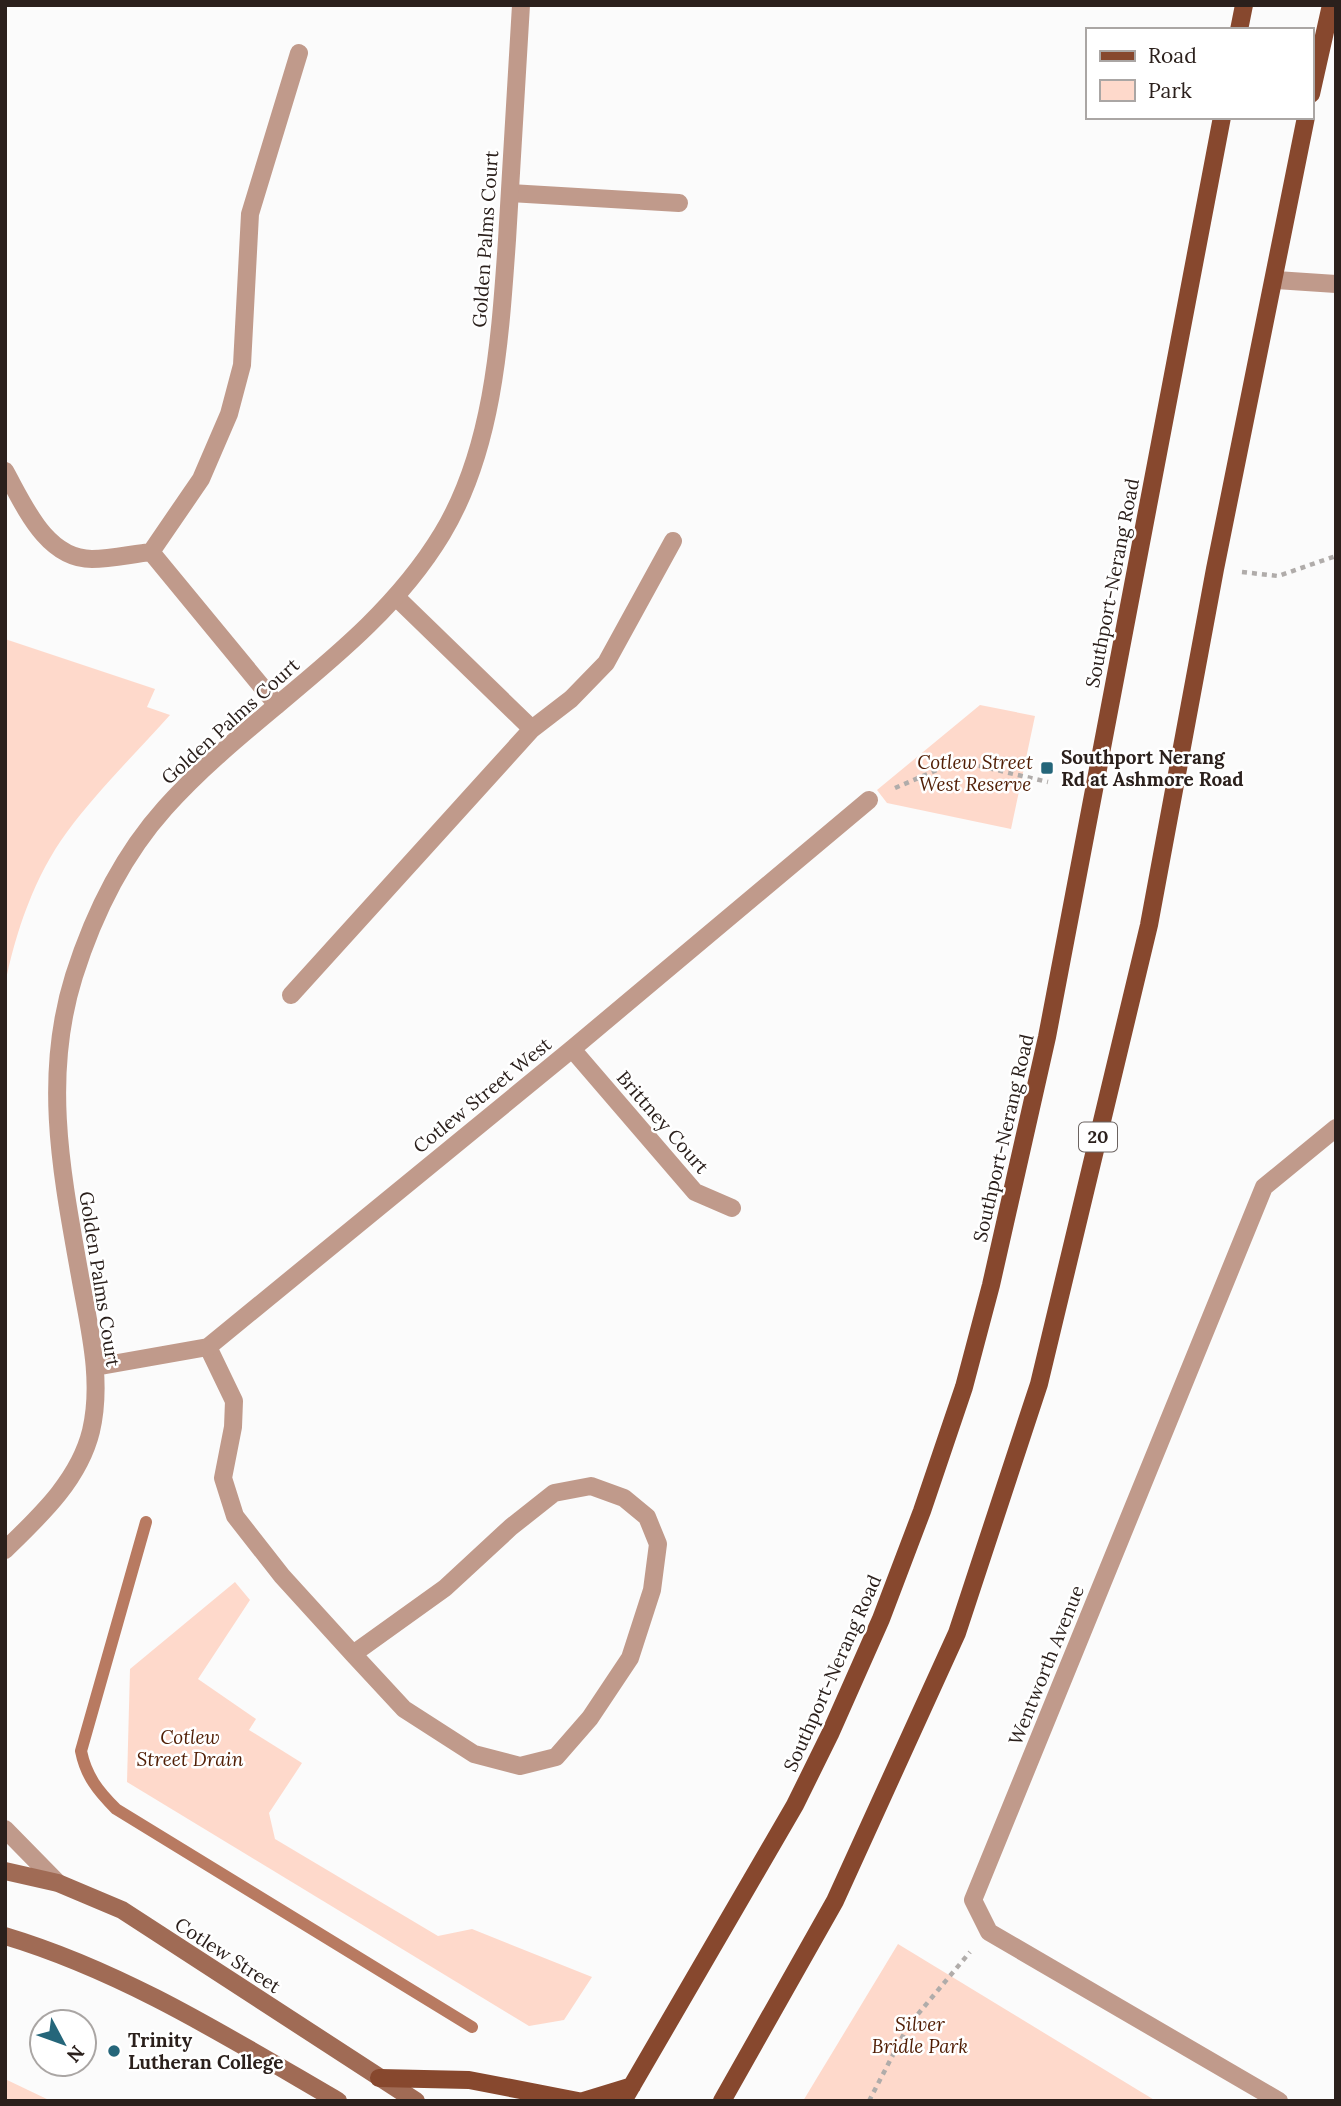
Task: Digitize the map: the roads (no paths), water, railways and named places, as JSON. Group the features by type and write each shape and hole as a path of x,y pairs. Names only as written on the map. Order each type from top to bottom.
{"main road":[{"path":"1239,28 1244,5"},
{"path":"1313,85 1331,5"},
{"name":"Southport-Nerang Road","path":"628,2094 795,1805 830,1734 881,1619 918,1523 964,1387 991,1285 1047,1037 1222,119"},
{"name":"20","path":"722,2101 835,1901 952,1645 1035,1397 1149,925 1215,569 1276,280 1306,119"},
{"name":"Cotlew Street","path":"5,1871 58,1883 122,1910 416,2101"},
{"path":"5,1936 76,1960 133,1985 338,2101"},
{"path":"379,2078 469,2080 580,2101 628,2094"}],"street":[{"name":"Golden Palms Court","path":"5,1550 59,1493 78,1464 90,1434 96,1399 95,1367 56,1122 63,1024 73,979 102,905 138,844 162,812 191,780 367,629 397,598 443,532 481,438 499,342 521,5"},
{"path":"5,471 37,528 69,554 90,559 151,552 201,479 229,414 242,365 250,214 299,54"},
{"path":"510,193 679,203"},
{"path":"1276,280 1336,284"},
{"path":"291,995 532,729 571,699 606,663 673,541"},
{"path":"151,552 277,705"},
{"path":"397,598 532,729"},
{"name":"Cotlew Street West","path":"95,1367 208,1347 572,1049 869,800"},
{"name":"Brittney Court","path":"572,1049 695,1192 732,1208"},
{"name":"Wentworth Avenue","path":"1279,2101 989,1932 973,1900 1264,1187 1336,1128"},
{"path":"208,1347 234,1401 233,1427 223,1478 235,1516 282,1576 353,1654 404,1709 474,1754 520,1766 556,1757 590,1717 630,1658 652,1590 658,1544 647,1517 624,1497 591,1486 554,1493 511,1527 445,1588 353,1654"},
{"path":"5,1829 58,1883"}],"waterway":[{"path":"146,1522 81,1751 94,1783 116,1809 472,2027"}],"place":[{"name":"Southport Nerang Rd at Ashmore Road","path":"1047,768"},
{"name":"Trinity Lutheran College","path":"114,2051"}],"park label":[{"name":"Cotlew Street West Reserve","path":"975,773"},
{"name":"Cotlew Street Drain","path":"190,1748"},
{"name":"Silver Bridle Park","path":"920,2035"}]}
